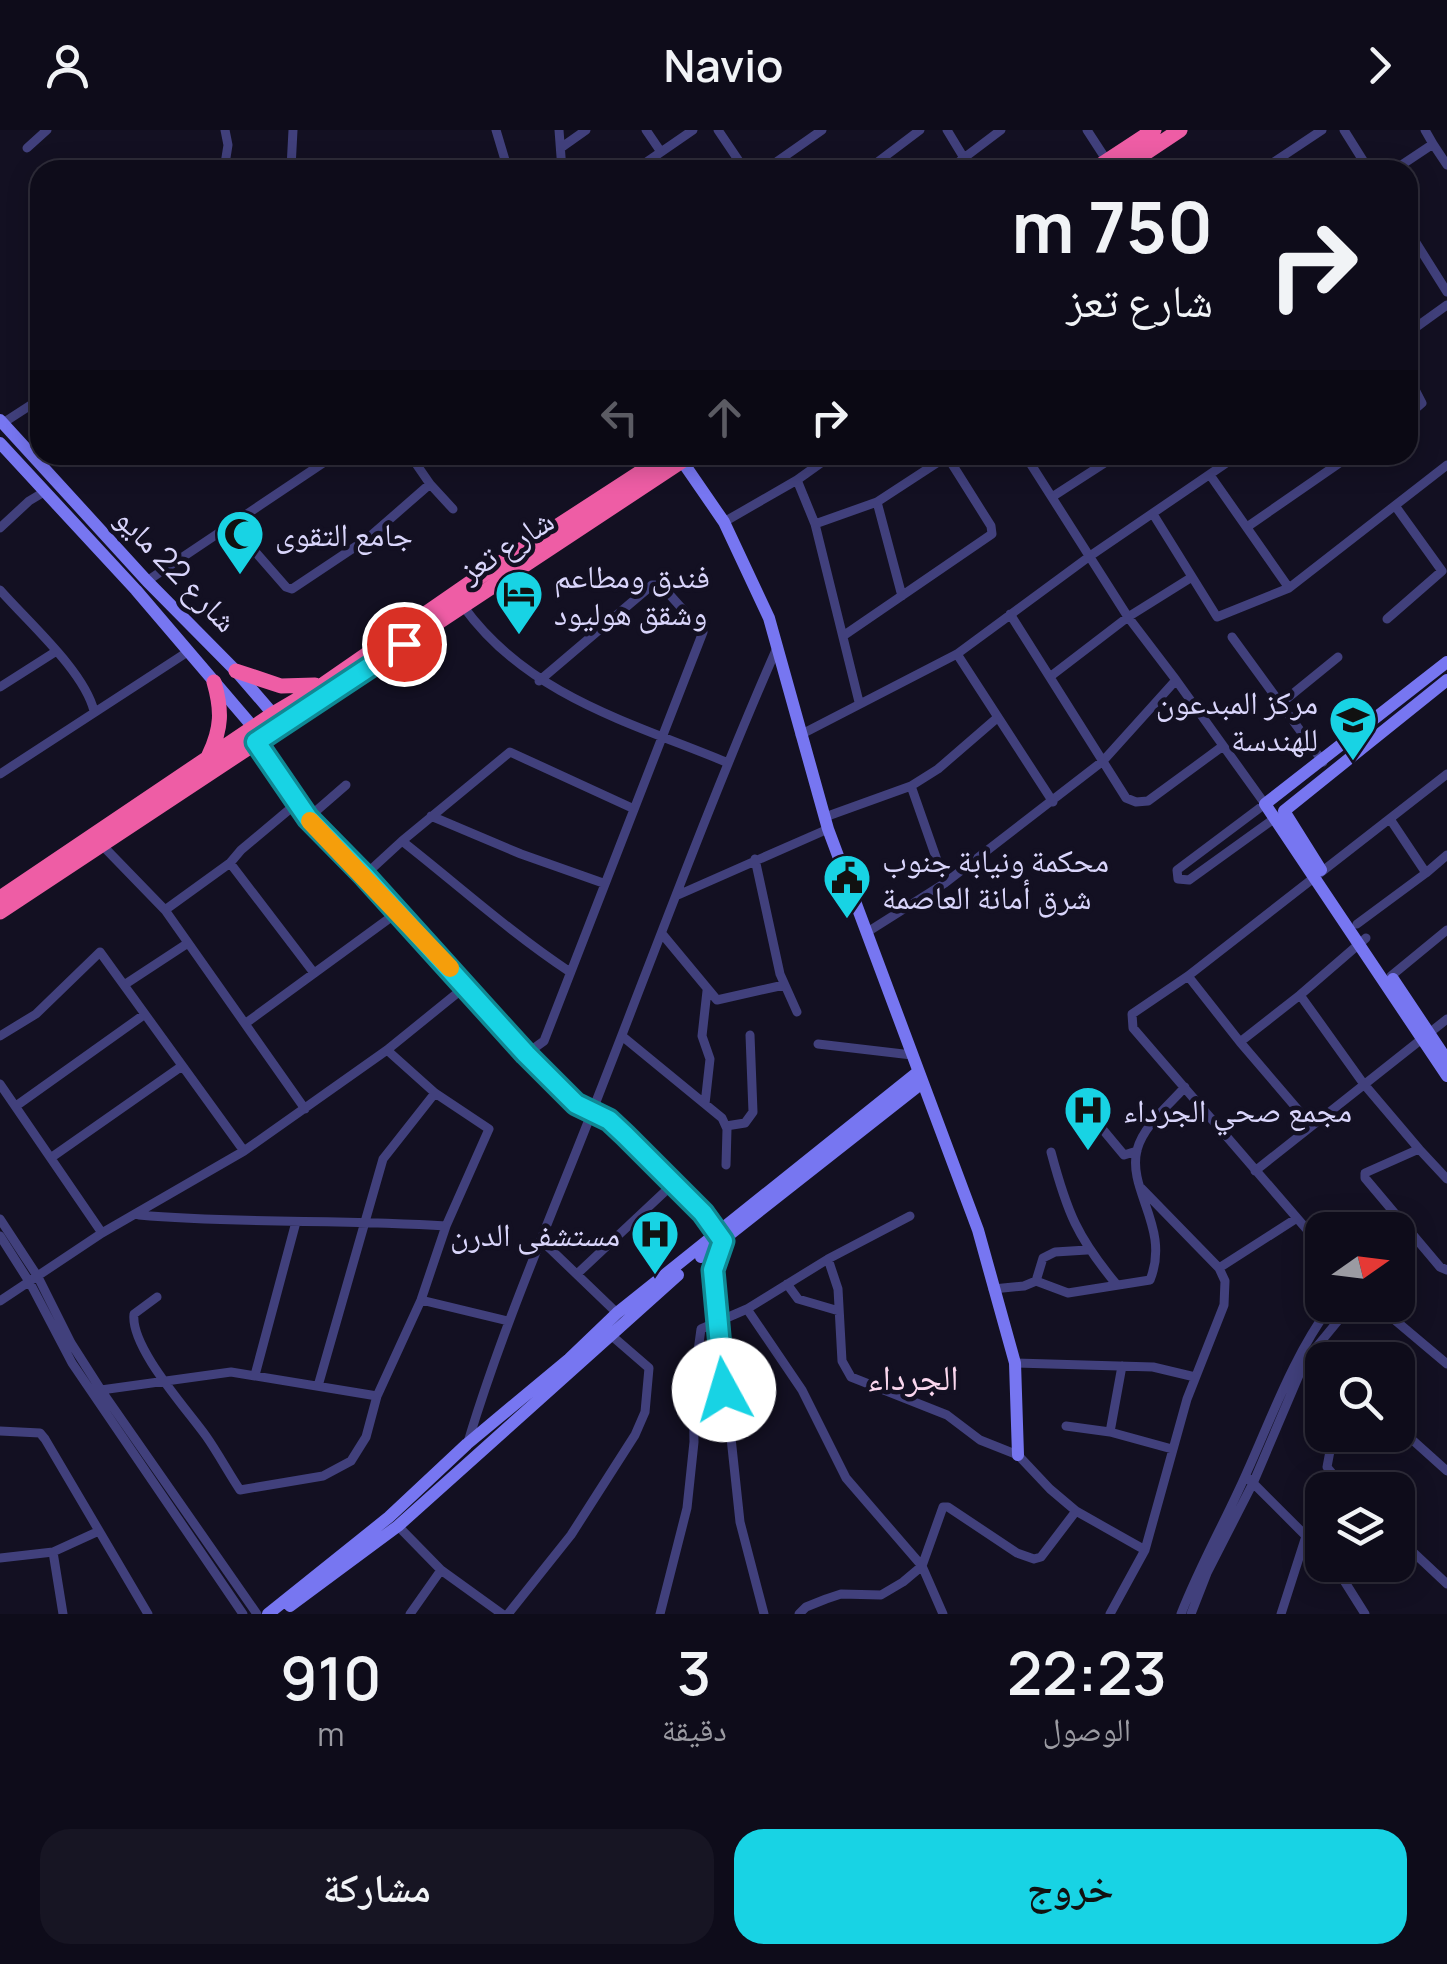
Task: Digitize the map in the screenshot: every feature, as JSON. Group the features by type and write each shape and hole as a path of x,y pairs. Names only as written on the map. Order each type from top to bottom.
{"highway":[{"path":"1118,160 1154,130"},
{"path":"1123,160 1180,130"},
{"name":"شارع تعز","path":"0,898 208,757 255,734 273,714 665,465"},
{"name":"شارع تعز","path":"0,912 255,734 463,606 474,589"},
{"path":"236,671 281,686 324,684"},
{"path":"208,757 220,727 221,707 214,682"}],"street":[{"path":"27,148 47,130"},
{"path":"225,130 226,160"},
{"path":"291,160 293,130"},
{"path":"496,130 505,160"},
{"path":"559,130 562,160"},
{"path":"562,147 586,130"},
{"path":"646,130 661,152"},
{"path":"649,160 693,130"},
{"path":"718,130 738,160"},
{"path":"778,160 820,130"},
{"path":"880,160 920,130"},
{"path":"947,130 964,158"},
{"path":"961,160 1001,130"},
{"path":"1087,130 1104,160"},
{"path":"1281,160 1322,130"},
{"path":"1344,130 1363,160"},
{"path":"1425,130 1447,166"},
{"path":"1409,160 1433,144"},
{"path":"1418,248 1447,292"},
{"path":"1418,326 1447,305"},
{"path":"2,421 30,405"},
{"name":"شارع 22 مايو","path":"2,421 30,452"},
{"name":"شارع 22 مايو","path":"0,443 44,492 236,671 273,714"},
{"name":"شارع 22 مايو","path":"42,465 142,586 255,734"},
{"path":"142,586 319,465"},
{"path":"417,465 453,509"},
{"path":"685,465 724,522 770,618 826,823 978,1230 1015,1363 1018,1455"},
{"path":"724,522 818,465"},
{"path":"815,524 877,502 934,465"},
{"path":"842,636 992,534 992,526 954,465"},
{"path":"1031,465 1128,617 1280,814 1425,1036 1447,1060"},
{"path":"1052,497 1102,465"},
{"path":"800,735 957,654 1090,556 1224,465"},
{"path":"1246,527 1336,465"},
{"path":"1153,514 1217,617 1289,588 1447,465"},
{"path":"1210,475 1289,588"},
{"path":"797,480 815,524 859,702"},
{"path":"0,528 56,481"},
{"path":"231,524 292,590 368,539 430,484"},
{"path":"877,502 902,596"},
{"path":"1387,619 1442,572 1396,507"},
{"path":"1051,676 1128,617 1192,576"},
{"path":"526,1054 544,1040 702,632 662,584 652,585 540,681"},
{"path":"0,590 78,674 89,691 94,711"},
{"path":"463,606 502,652 540,681 566,696 726,762"},
{"path":"1010,614 1126,798 1136,802 1148,800 1224,746"},
{"path":"1232,637 1323,762"},
{"path":"471,1451 508,1321 678,896 726,762 776,650"},
{"path":"0,774 189,651"},
{"path":"0,687 54,652"},
{"path":"957,654 1052,802"},
{"path":"1279,704 1338,656"},
{"path":"1447,662 1323,762 1177,870 1178,879 1190,880 1280,814 1447,680"},
{"path":"869,931 944,883 1103,761 1176,680"},
{"path":"678,896 911,786 998,718"},
{"path":"255,734 308,818 526,1054 576,1104 609,1120 674,1183 720,1236"},
{"path":"365,876 402,840 510,752 632,808"},
{"path":"1305,1228 1132,1028 1131,1021 1135,1010 1188,976 1447,774"},
{"path":"308,818 346,786"},
{"path":"911,786 944,883"},
{"path":"166,910 230,863 297,803"},
{"path":"431,816 604,883"},
{"path":"1390,819 1426,873"},
{"path":"402,840 522,941 570,972"},
{"path":"102,844 166,910 306,1109"},
{"path":"1357,924 1447,855"},
{"path":"755,860 784,986 797,1012"},
{"path":"230,863 314,973"},
{"path":"1318,872 1391,976 1447,1076"},
{"path":"246,1023 398,912"},
{"path":"1391,976 1447,930"},
{"path":"662,935 714,998 722,1000 784,986"},
{"path":"1240,1042 1363,940"},
{"path":"124,985 188,943"},
{"path":"0,1036 36,1014 100,952 244,1151"},
{"path":"1188,976 1311,1125"},
{"path":"0,1300 102,1234 244,1151 387,1050 466,986"},
{"path":"705,1104 710,1059 702,1036 707,990"},
{"path":"1300,995 1363,1083 1447,1179"},
{"path":"16,1106 145,1014"},
{"path":"1255,1170 1447,1019"},
{"path":"726,1126 745,1123 754,1112 750,1035"},
{"path":"622,1036 722,1118 726,1126 726,1165"},
{"path":"818,1044 912,1055"},
{"path":"157,1297 134,1314 133,1326 162,1379 206,1436 240,1490 322,1476 350,1461 366,1438 377,1396 488,1129 435,1093 387,1050"},
{"path":"52,1157 182,1066"},
{"path":"280,1614 398,1526 617,1312 920,1078"},
{"path":"0,1084 102,1234"},
{"path":"993,1289 1036,1281 1068,1293 1150,1280 1155,1267 1155,1229 1141,1188 1136,1151 1146,1131 1184,1087"},
{"path":"318,1386 383,1159 435,1093"},
{"path":"1078,1101 1124,1155 1136,1151"},
{"path":"1419,1148 1380,1164 1365,1173 1365,1178 1447,1270"},
{"path":"1050,1152 1066,1210 1087,1250 1117,1286"},
{"path":"577,1274 674,1183"},
{"path":"1110,1614 1145,1550 1194,1377 1224,1305 1226,1280 1219,1268 1141,1188"},
{"path":"136,1214 446,1226"},
{"path":"660,1614 688,1508 694,1442 693,1387 701,1329 747,1310 828,1259 910,1216"},
{"path":"0,1218 100,1390 256,1614"},
{"path":"1219,1268 1296,1218"},
{"path":"254,1376 296,1222"},
{"path":"0,1236 34,1280 72,1363 243,1614"},
{"path":"720,1236 713,1270 716,1321 740,1522 764,1614"},
{"path":"268,1614 612,1336 720,1236"},
{"path":"541,1240 617,1312"},
{"path":"1036,1281 1043,1258 1054,1252 1087,1250"},
{"path":"828,1259 836,1279 842,1360 851,1377 947,1415 980,1440 1018,1455 1076,1512 1145,1550"},
{"path":"788,1284 798,1300 839,1312"},
{"path":"420,1300 508,1321"},
{"path":"747,1310 802,1390 846,1478 922,1566 942,1614"},
{"path":"1181,1614 1198,1568 1250,1479 1297,1355 1319,1322"},
{"path":"1191,1614 1305,1361 1337,1322"},
{"path":"1397,1322 1447,1364"},
{"path":"398,1526 441,1570 505,1614 572,1534 645,1412 648,1368 612,1336"},
{"path":"1015,1363 1153,1366 1194,1377"},
{"path":"1110,1432 1122,1366"},
{"path":"100,1390 231,1372 377,1396"},
{"path":"1066,1426 1110,1432 1172,1449"},
{"path":"0,1430 40,1434 148,1614"},
{"path":"1415,1442 1447,1471"},
{"path":"1250,1479 1306,1536 1282,1614"},
{"path":"799,1614 806,1607 841,1594 881,1594 903,1582 922,1566 943,1508 948,1507 1017,1553 1034,1559 1041,1556 1076,1512"},
{"path":"0,1558 53,1552 99,1531"},
{"path":"53,1552 63,1614"},
{"path":"1415,1554 1447,1584"},
{"path":"410,1614 441,1570"},
{"path":"1345,1582 1365,1614"}],"slow traffic":[{"path":"310,821 450,968"}],"place":[{"name":"جامع التقوى","path":"240,576"},
{"name":"فندق ومطاعم وشقق هوليود","path":"519,636"},
{"name":"مركز المبدعون للهندسة","path":"1353,762"},
{"name":"محكمة ونيابة جنوب شرق أمانة العاصمة","path":"847,920"},
{"name":"مجمع صحي الجرداء","path":"1088,1152"},
{"name":"مستشفى الدرن","path":"655,1276"}],"district":[{"name":"الجرداء","path":"913,1377"}],"route":[{"path":"404,644 256,742 308,818 526,1054 576,1104 609,1120 718,1232 723,1241 713,1270 724,1390"}]}
